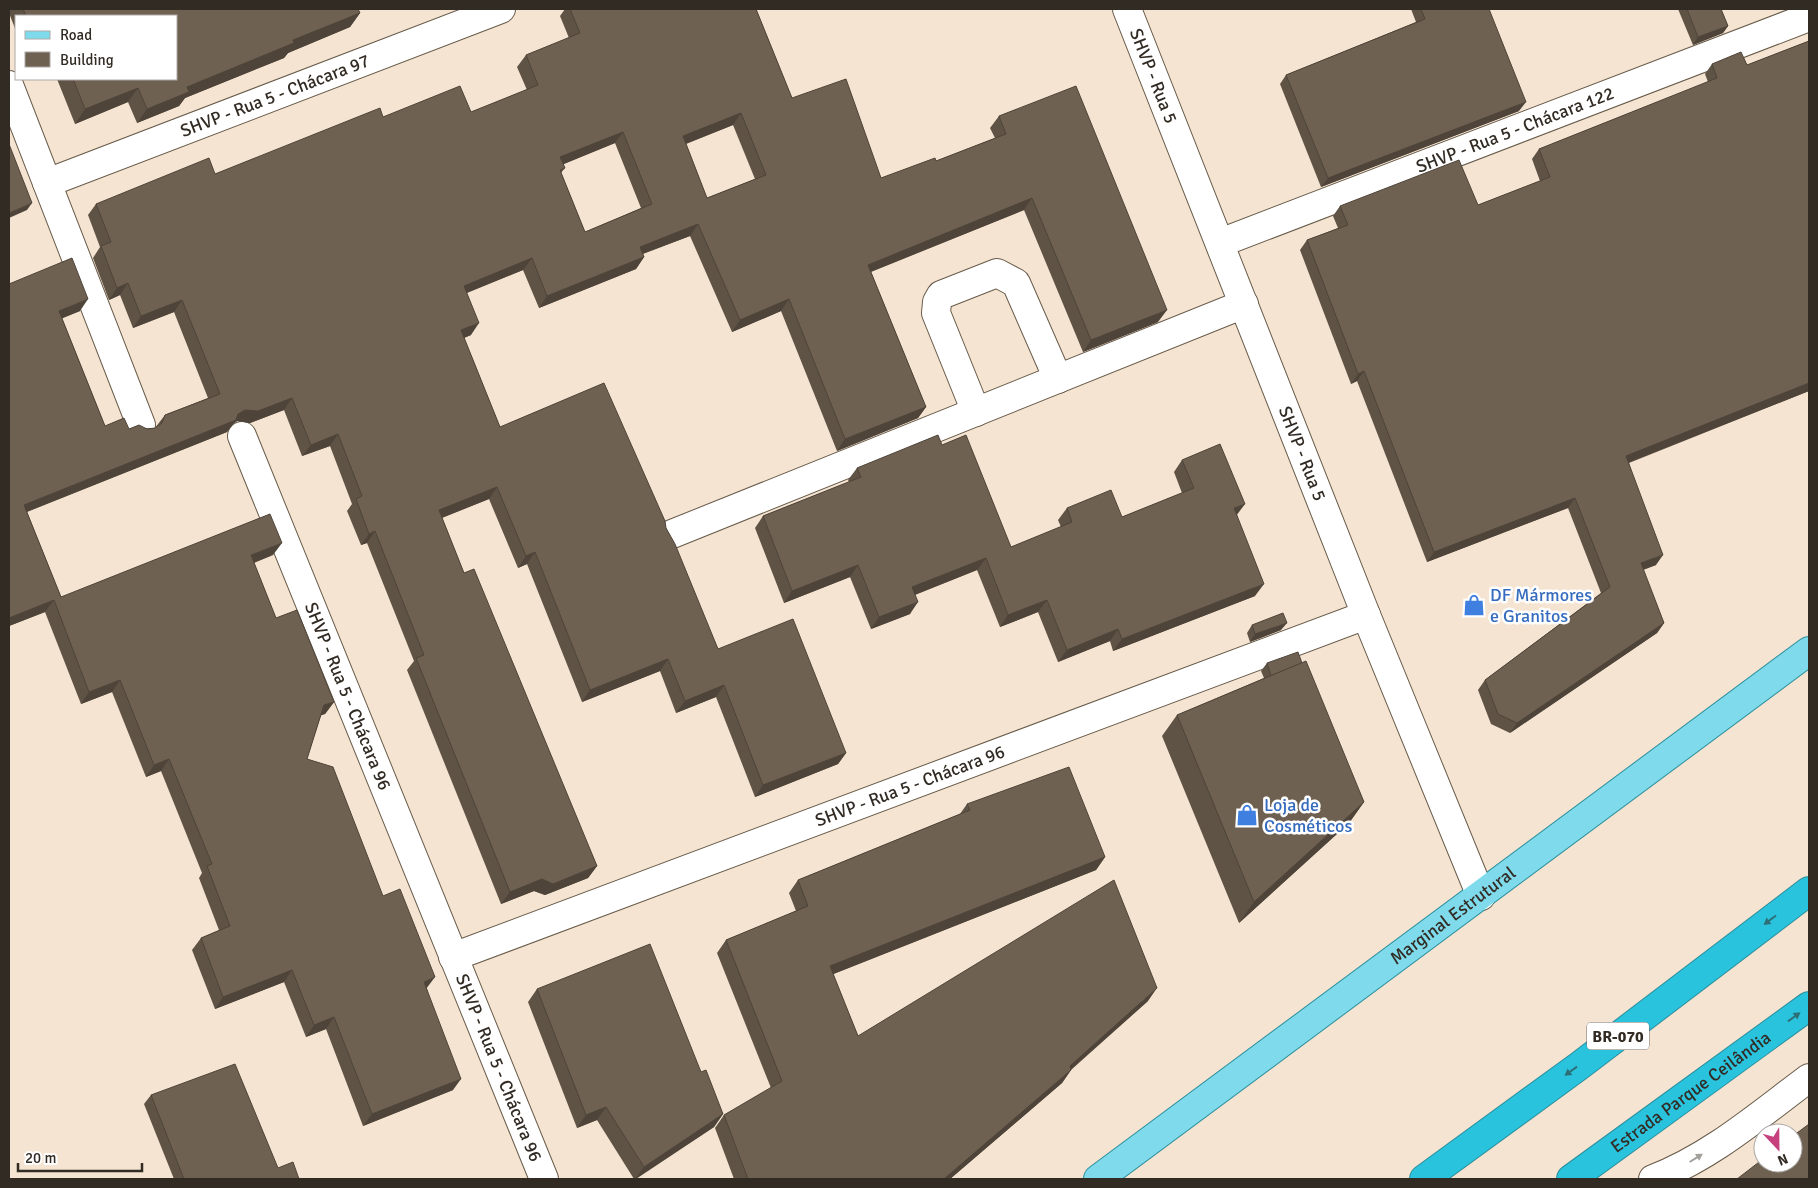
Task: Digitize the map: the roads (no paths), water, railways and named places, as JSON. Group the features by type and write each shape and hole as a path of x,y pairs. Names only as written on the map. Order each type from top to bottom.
{"highway":[{"name":"BR-070","path":"1424,1179 1579,1066 1809,891"},
{"name":"Estrada Parque Ceilândia","path":"1570,1179 1809,1006"}],"main road":[{"name":"Marginal Estrutural","path":"1098,1179 1809,651"}],"street":[{"name":"SHVP - Rua 5 - Chácara 97","path":"47,183 501,9"},
{"name":"SHVP - Rua 5","path":"1127,9 1366,615 1481,896"},
{"name":"SHVP - Rua 5 - Chácara 122","path":"1220,242 1809,17"},
{"path":"9,85 141,425"},
{"path":"976,412 936,313 937,302 941,295 997,273 1016,283 1058,379"},
{"path":"672,534 1244,304"},
{"name":"SHVP - Rua 5 - Chácara 96","path":"242,436 544,1179"},
{"name":"SHVP - Rua 5 - Chácara 96","path":"453,957 1366,615"},
{"path":"1653,1179 1679,1169 1722,1142 1809,1078"}],"place":[{"name":"DF Mármores e Granitos","path":"1474,605"},
{"name":"Loja de Cosméticos","path":"1247,815"}]}
